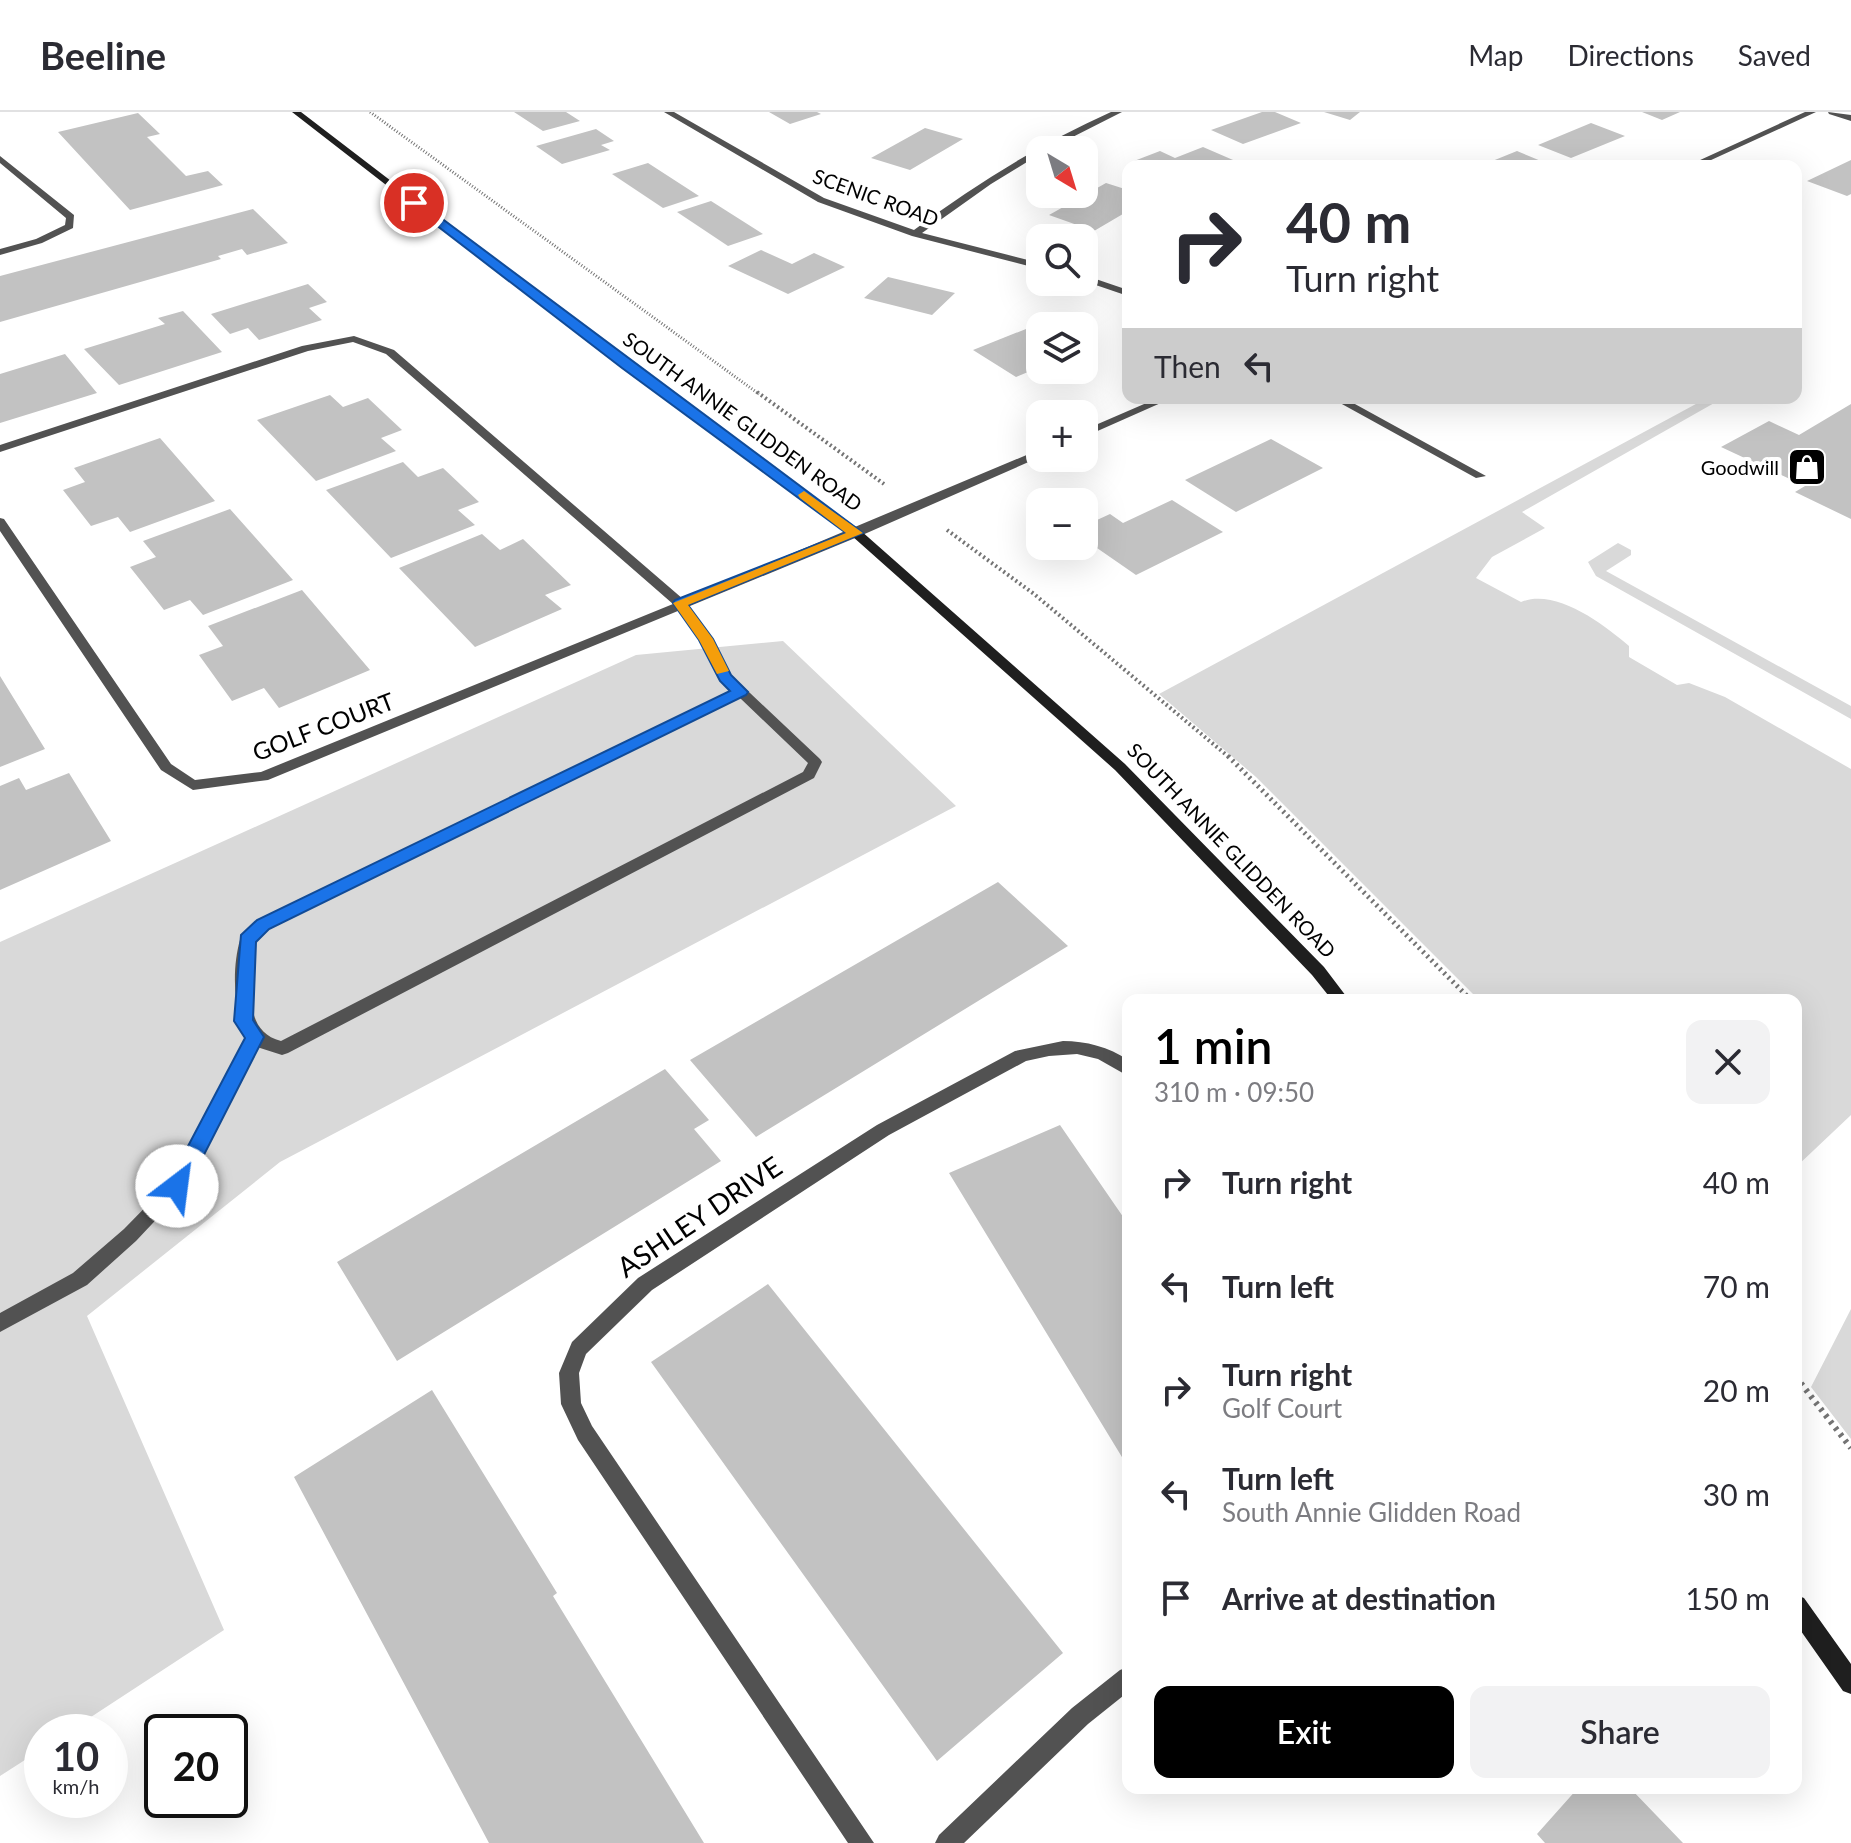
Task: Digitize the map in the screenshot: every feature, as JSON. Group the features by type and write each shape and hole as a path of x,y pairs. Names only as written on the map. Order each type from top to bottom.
{"main road":[{"name":"SOUTH ANNIE GLIDDEN ROAD","path":"296,112 626,366 856,533 1120,767 1318,971 1336,994"},
{"path":"1802,1614 1851,1683"}],"street":[{"name":"SCENIC ROAD","path":"668,112 821,200 915,234 1026,262"},
{"path":"915,234 1004,168 1063,135 1118,112"},
{"path":"1704,160 1812,112"},
{"path":"1832,112 1851,118"},
{"path":"0,159 71,217 70,226 57,234 0,252"},
{"path":"1098,283 1122,291"},
{"path":"0,449 306,348 354,339 390,352 680,603 706,639 725,677 741,692 815,762 809,775 282,1048 266,1047 254,1037 244,1021 248,939 263,925 741,692"},
{"path":"1098,428 1153,404"},
{"path":"1347,404 1480,476"},
{"name":"GOLF COURT","path":"0,522 166,767 193,785 263,777 856,533 1026,459"},
{"path":"0,1323 80,1279 130,1235 177,1186 254,1037"},
{"name":"ASHLEY DRIVE","path":"862,1843 585,1433 571,1404 569,1373 579,1348 645,1284 883,1130 1021,1056 1042,1049 1067,1046 1096,1050 1122,1065"},
{"path":"947,1843 1080,1716 1122,1683"}],"path":[{"path":"1802,1385 1851,1448"}],"shaded area":[{"path":"1696,404 1712,404 1522,512 1545,528 1492,557 1476,578 1521,602 1549,600 1578,610 1629,646 1629,657 1677,685 1689,683 1725,697 1851,769 1851,1115 1802,1161 1802,994 1473,994 1256,777 1159,694"},
{"path":"1618,543 1631,550 1631,555 1606,571 1851,706 1851,719 1596,576 1588,562"},
{"path":"783,641 956,806 280,1162 87,1316 224,1630 96,1714 24,1714 24,1761 0,1776 0,942 636,655"},
{"path":"1851,1309 1851,1439 1811,1387"}],"building":[{"path":"514,112 566,112 580,121 543,131"},
{"path":"769,112 817,112 821,114 790,124"},
{"path":"1262,112 1275,112 1301,123 1243,144 1211,130"},
{"path":"1324,112 1360,112 1350,120"},
{"path":"1642,112 1680,112 1662,120"},
{"path":"138,113 160,134 147,137 186,176 208,171 223,185 130,210 58,132"},
{"path":"1591,123 1625,136 1571,158 1538,145"},
{"path":"925,128 963,139 910,170 871,158"},
{"path":"596,129 614,141 601,145 610,150 562,164 536,146"},
{"path":"1203,147 1233,160 1137,160 1160,151 1175,158"},
{"path":"1517,151 1539,160 1495,160"},
{"path":"1851,160 1851,194 1847,196 1807,181"},
{"path":"648,163 699,196 663,208 612,174"},
{"path":"1106,183 1122,188 1122,215 1098,229 1098,224 1074,224 1049,215 1061,208 1098,208 1098,187"},
{"path":"711,201 763,234 728,246 677,212"},
{"path":"253,209 288,243 247,255 242,249 218,256 221,259 0,322 0,276"},
{"path":"761,250 792,264 814,253 845,267 788,294 728,266"},
{"path":"888,277 955,293 932,315 864,298"},
{"path":"308,284 327,302 309,308 322,320 259,340 248,328 230,334 211,314"},
{"path":"183,311 222,352 119,385 84,349 165,324 158,318"},
{"path":"1026,329 1026,373 1016,377 973,350"},
{"path":"65,354 97,393 0,423 0,374"},
{"path":"330,395 343,407 368,398 402,430 381,438 396,451 316,481 257,420"},
{"name":"Goodwill","path":"1851,404 1851,519 1795,492 1805,486 1721,447 1769,421 1799,435"},
{"path":"160,438 215,501 130,532 118,517 91,526 63,490 85,482 74,468"},
{"path":"1271,439 1323,468 1236,512 1185,480"},
{"path":"403,462 418,477 443,468 479,502 458,510 475,525 391,558 326,490"},
{"path":"1172,500 1223,532 1136,575 1098,549 1098,520 1110,514 1123,523"},
{"path":"230,509 293,580 203,615 190,600 164,610 130,567 156,557 143,541"},
{"path":"482,534 500,550 523,539 571,585 545,595 562,609 475,647 399,568"},
{"path":"302,590 370,670 279,708 264,688 232,701 199,655 223,646 208,626"},
{"path":"0,676 45,749 0,767"},
{"path":"69,773 111,841 0,890 0,786 19,778 26,790"},
{"path":"998,882 1068,946 756,1137 690,1060"},
{"path":"665,1069 709,1120 694,1129 721,1161 397,1361 337,1262"},
{"path":"1060,1125 1122,1215 1122,1457 949,1173"},
{"path":"768,1284 1063,1653 937,1761 651,1362"},
{"path":"432,1390 557,1593 553,1596 704,1843 489,1843 294,1477"},
{"path":"1573,1794 1636,1794 1683,1843 1545,1843 1537,1834"}],"slow traffic":[{"path":"722,671 706,639 680,603 856,533 804,495"}],"place":[{"name":"Goodwill","path":"1807,467"}],"route":[{"path":"177,1186 254,1037 244,1021 248,939 263,925 741,692 725,677 706,639 680,603 856,533 626,366 414,203"}]}
